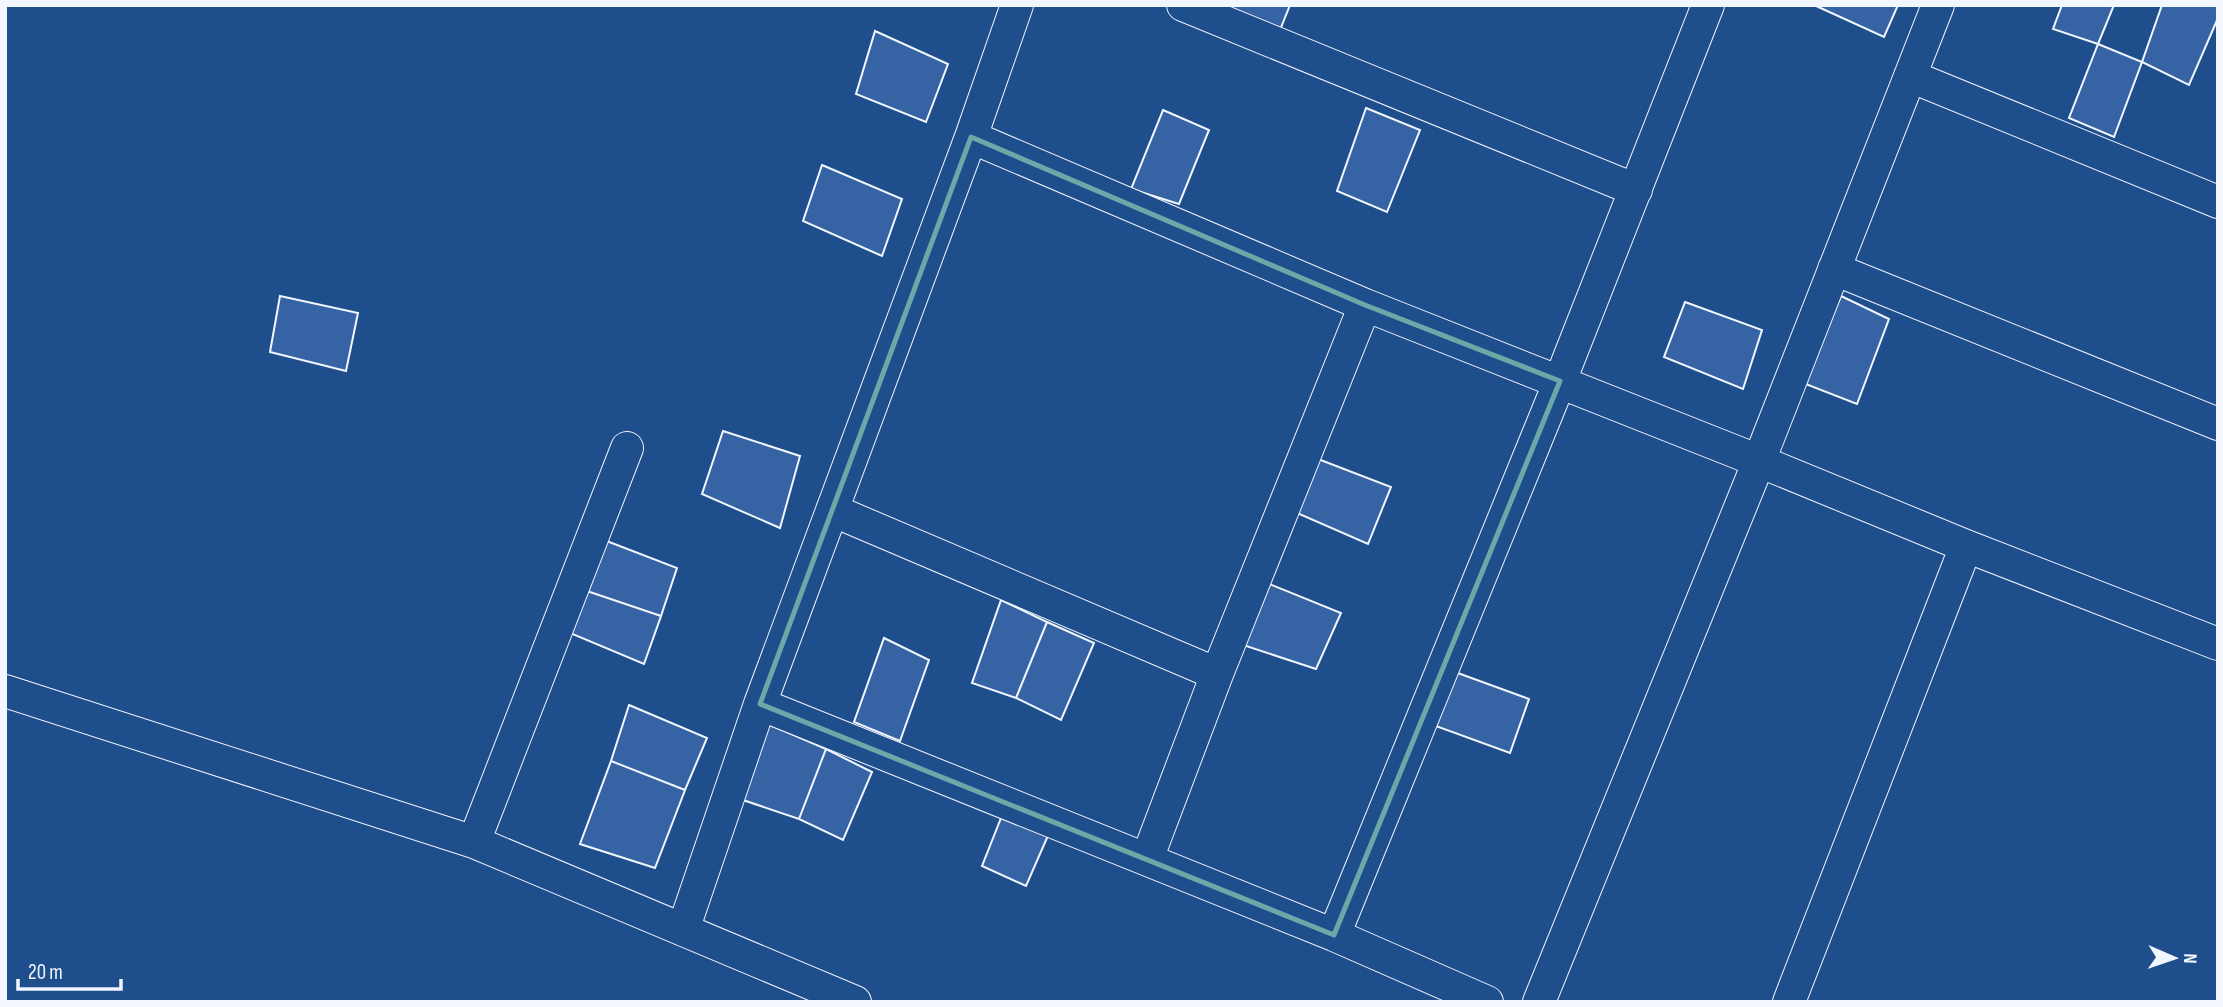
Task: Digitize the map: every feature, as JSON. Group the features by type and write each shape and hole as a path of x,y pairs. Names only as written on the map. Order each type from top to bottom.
{"street":[{"path":"683,930 760,704 971,137 1017,5"},
{"path":"1183,5 1636,190"},
{"path":"1334,935 1560,381 1708,5"},
{"path":"1539,1002 1759,461 1938,5"},
{"path":"1910,76 2218,202"},
{"path":"971,137 1365,305 2218,645"},
{"path":"1834,269 2218,424"},
{"path":"1147,859 1217,674 1365,305"},
{"path":"474,842 627,448"},
{"path":"832,510 1217,674"},
{"path":"1788,1002 1966,546"},
{"path":"5,691 474,842 855,1002"},
{"path":"760,704 1334,935 1487,1002"}],"highlighted area":[{"path":"971,137 1365,305 1560,381 1334,935 760,704"}],"building":[{"path":"1233,5 1290,5 1280,30 1231,9"},
{"path":"1814,5 1898,5 1884,37"},
{"path":"2062,5 2114,5 2098,44 2053,29"},
{"path":"2162,5 2218,5 2218,18 2189,85 2142,62"},
{"path":"875,31 948,64 926,122 856,94"},
{"path":"2098,44 2142,62 2114,137 2069,118"},
{"path":"1366,108 1420,130 1387,212 1337,191"},
{"path":"1163,110 1209,130 1179,204 1131,189"},
{"path":"822,165 902,199 882,256 803,221"},
{"path":"280,296 358,313 346,371 270,352"},
{"path":"1841,296 1889,319 1857,404 1803,383"},
{"path":"1685,302 1762,330 1743,389 1664,357"},
{"path":"723,431 800,456 780,528 702,494"},
{"path":"1318,459 1391,487 1368,544 1297,513"},
{"path":"604,540 677,568 661,616 584,590"},
{"path":"1267,583 1341,613 1316,669 1240,644"},
{"path":"584,590 661,616 644,664 570,633"},
{"path":"1001,600 1047,622 1016,698 972,683"},
{"path":"1047,622 1094,643 1061,720 1016,698"},
{"path":"884,638 929,660 900,741 854,722"},
{"path":"1455,672 1529,699 1510,753 1433,725"},
{"path":"629,705 707,738 685,790 611,761"},
{"path":"766,723 826,749 799,819 740,799"},
{"path":"826,749 872,772 843,840 799,819"},
{"path":"611,761 685,790 655,868 580,844"},
{"path":"1003,813 1050,831 1026,886 982,866"}]}
